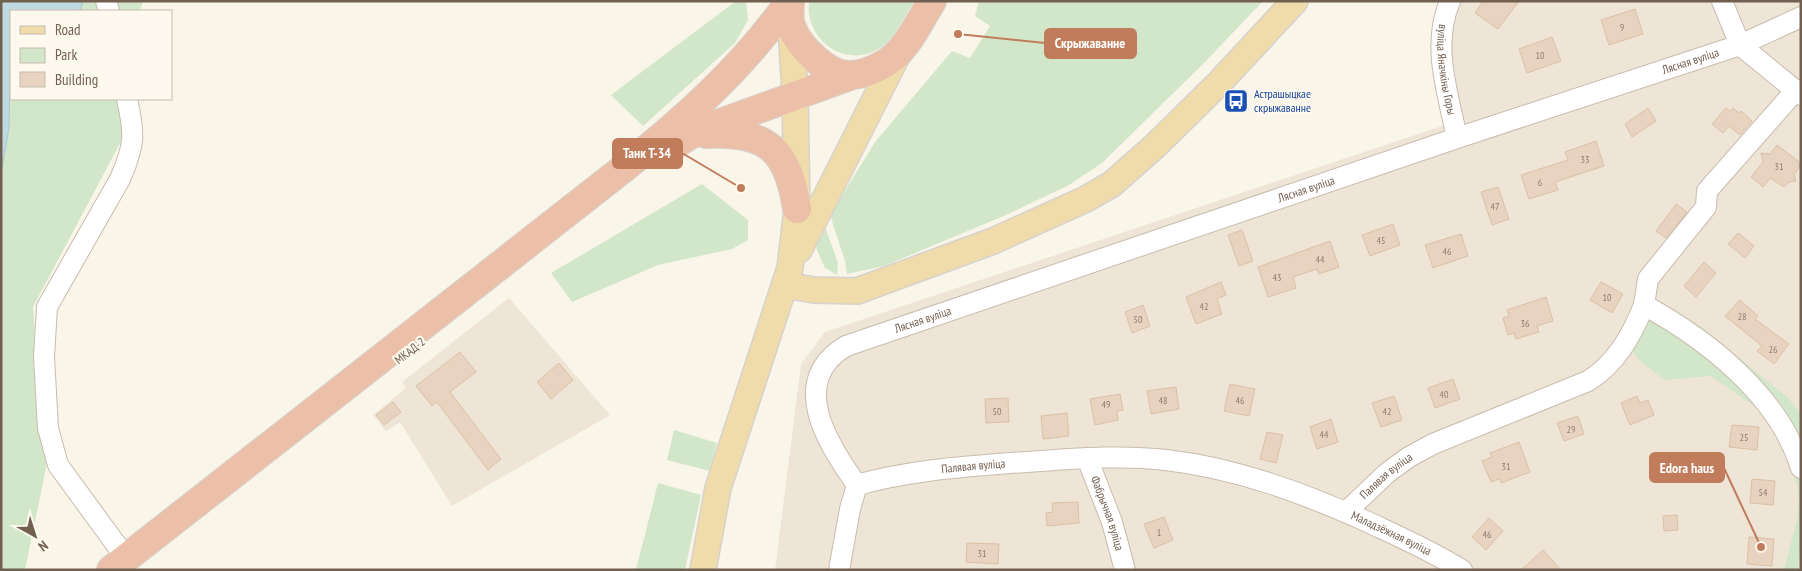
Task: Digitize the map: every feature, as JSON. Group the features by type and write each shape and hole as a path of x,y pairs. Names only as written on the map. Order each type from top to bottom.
{"highway":[{"path":"899,52 932,1"},
{"path":"123,566 692,113 740,65 790,10 802,46 814,59 828,68 850,76"},
{"name":"МКАД-2","path":"123,566 647,165 690,135 795,94 884,64 899,52"},
{"path":"690,135 735,132 759,139 777,153 788,169 797,209"}],"main road":[{"path":"788,276 834,291 857,291 976,247 1086,199 1112,184 1218,84 1295,1"},
{"path":"788,276 797,209 795,94 790,10"},
{"path":"703,570 718,488 788,276 801,245 899,52"},
{"path":"801,245 803,259 808,270 815,278 834,291"}],"street":[{"name":"вуліца Яначкіны Горы","path":"1450,1 1442,28 1441,56 1457,138"},
{"path":"1722,1 1740,45 1798,92 1707,192 1706,207 1648,279 1644,306 1698,338 1768,404 1788,433 1801,468"},
{"path":"1740,45 1801,17"},
{"name":"Лясная вуліца","path":"857,484 828,442 816,404 818,376 829,358 846,346 1457,138 1740,45"},
{"path":"123,566 58,465 48,428 44,357 47,307 120,179 130,157 134,131 127,100"},
{"name":"Палявая вуліца","path":"857,484 898,474 1087,458 1133,458 1206,466 1296,492 1346,512 1380,479 1409,457 1433,444 1588,381 1600,374 1619,352 1636,326 1644,306"},
{"name":"Фабрычная вуліца","path":"1087,458 1112,522 1125,570"},
{"path":"839,570 850,509 857,484"},
{"name":"Маладзёжная вуліца","path":"1346,512 1432,551 1462,570"}],"shaded area":[{"path":"1443,1 1801,1 1801,570 775,570 801,364 825,332 1445,125"},
{"path":"509,298 610,415 452,506 400,422 386,431 373,415 406,388 402,382"}],"green space":[{"path":"1,1 143,1 140,10 10,10 10,100 120,100 126,132 33,307 40,414 47,463 25,570 1,570"},
{"path":"736,1 746,1 748,20 735,43 643,126 611,95"},
{"path":"809,1 914,1 899,26 885,44 867,54 854,55 841,53 820,39 813,28 809,15"},
{"path":"979,1 1263,1 1205,62 1102,163 1069,185 1006,215 884,266 847,274 845,261 830,215 875,142 952,51 970,58 990,26 975,16"},
{"path":"702,184 748,220 748,240 732,249 658,265 572,302 551,273"},
{"path":"824,224 838,263 837,275 825,268 816,248"},
{"path":"1669,311 1700,326 1788,398 1801,414 1801,448"},
{"path":"1648,318 1653,319 1674,333 1718,365 1759,403 1776,424 1789,447 1799,477 1801,539 1797,570 1784,570 1797,520 1798,488 1775,424 1761,411 1711,376 1664,380 1639,360 1632,350 1633,340 1638,327"},
{"path":"674,430 717,443 710,471 667,460"},
{"path":"658,483 701,495 685,570 636,570"}],"water":[{"path":"1,1 83,1 80,10 10,10 9,128 1,173"}],"building":[{"path":"1483,1 1519,1 1498,29 1475,13"},
{"path":"1635,9 1643,34 1609,45 1601,20"},
{"path":"1552,37 1561,61 1527,73 1519,49"},
{"path":"1648,108 1656,121 1632,137 1625,124"},
{"path":"1726,108 1730,111 1733,108 1739,113 1741,111 1752,121 1740,135 1729,126 1723,133 1712,124"},
{"path":"1596,141 1604,166 1555,182 1558,190 1529,199 1521,175 1568,160 1565,152"},
{"path":"1777,145 1798,161 1800,167 1794,174 1796,181 1789,182 1784,187 1770,178 1763,187 1751,177 1763,162 1761,153 1770,154"},
{"path":"1498,187 1509,219 1492,225 1481,192"},
{"path":"1676,204 1687,212 1666,238 1656,231"},
{"path":"1393,224 1400,245 1370,256 1362,235"},
{"path":"1242,230 1253,261 1239,266 1228,235"},
{"path":"1738,233 1754,246 1745,258 1728,244"},
{"path":"1461,234 1468,256 1433,268 1425,245"},
{"path":"1330,241 1339,267 1319,274 1317,269 1293,277 1296,288 1268,297 1258,267"},
{"path":"1704,262 1716,273 1696,297 1684,286"},
{"path":"1221,282 1226,295 1217,299 1222,314 1196,324 1186,297"},
{"path":"1601,282 1623,294 1612,313 1590,300"},
{"path":"1546,297 1553,321 1537,326 1539,332 1516,339 1514,333 1508,335 1503,318 1509,316 1507,310"},
{"path":"1740,300 1758,316 1755,319 1789,344 1774,364 1757,351 1762,346 1725,316"},
{"path":"1143,305 1150,326 1132,333 1125,312"},
{"path":"460,352 476,372 450,392 501,459 488,470 437,402 432,406 416,386"},
{"path":"559,363 573,380 551,399 537,382"},
{"path":"1453,379 1460,399 1435,408 1428,388"},
{"path":"1230,384 1255,389 1249,416 1224,411"},
{"path":"1176,387 1179,409 1151,414 1147,391"},
{"path":"1120,394 1123,410 1117,411 1118,420 1095,425 1090,399"},
{"path":"1394,396 1402,420 1381,427 1372,403"},
{"path":"1637,396 1640,403 1648,400 1654,415 1630,425 1621,403"},
{"path":"1008,398 1009,422 986,423 985,399"},
{"path":"393,402 401,412 384,425 376,415"},
{"path":"1067,413 1069,436 1043,439 1041,416"},
{"path":"1578,416 1584,434 1564,441 1557,423"},
{"path":"1331,419 1338,442 1317,449 1310,427"},
{"path":"1732,425 1759,427 1757,450 1729,447"},
{"path":"1267,432 1283,435 1276,463 1260,459"},
{"path":"1519,442 1530,472 1501,483 1500,479 1491,482 1482,461 1492,457 1490,453"},
{"path":"1752,479 1775,481 1773,505 1750,503"},
{"path":"1078,502 1079,523 1047,526 1046,513 1053,512 1052,503"},
{"path":"1677,515 1678,530 1664,531 1663,516"},
{"path":"1164,517 1173,540 1154,548 1144,524"},
{"path":"1489,518 1503,531 1486,550 1472,537"},
{"path":"1749,537 1774,539 1772,566 1747,564"},
{"path":"967,543 999,544 998,564 966,562"},
{"path":"1543,550 1561,570 1521,570"}],"place":[{"name":"Скрыжаванне","path":"958,34"},
{"name":"Астрашыцкае скрыжаванне","path":"1236,101"},
{"name":"Танк Т-34","path":"741,188"},
{"name":"Edora haus","path":"1761,547"}]}
